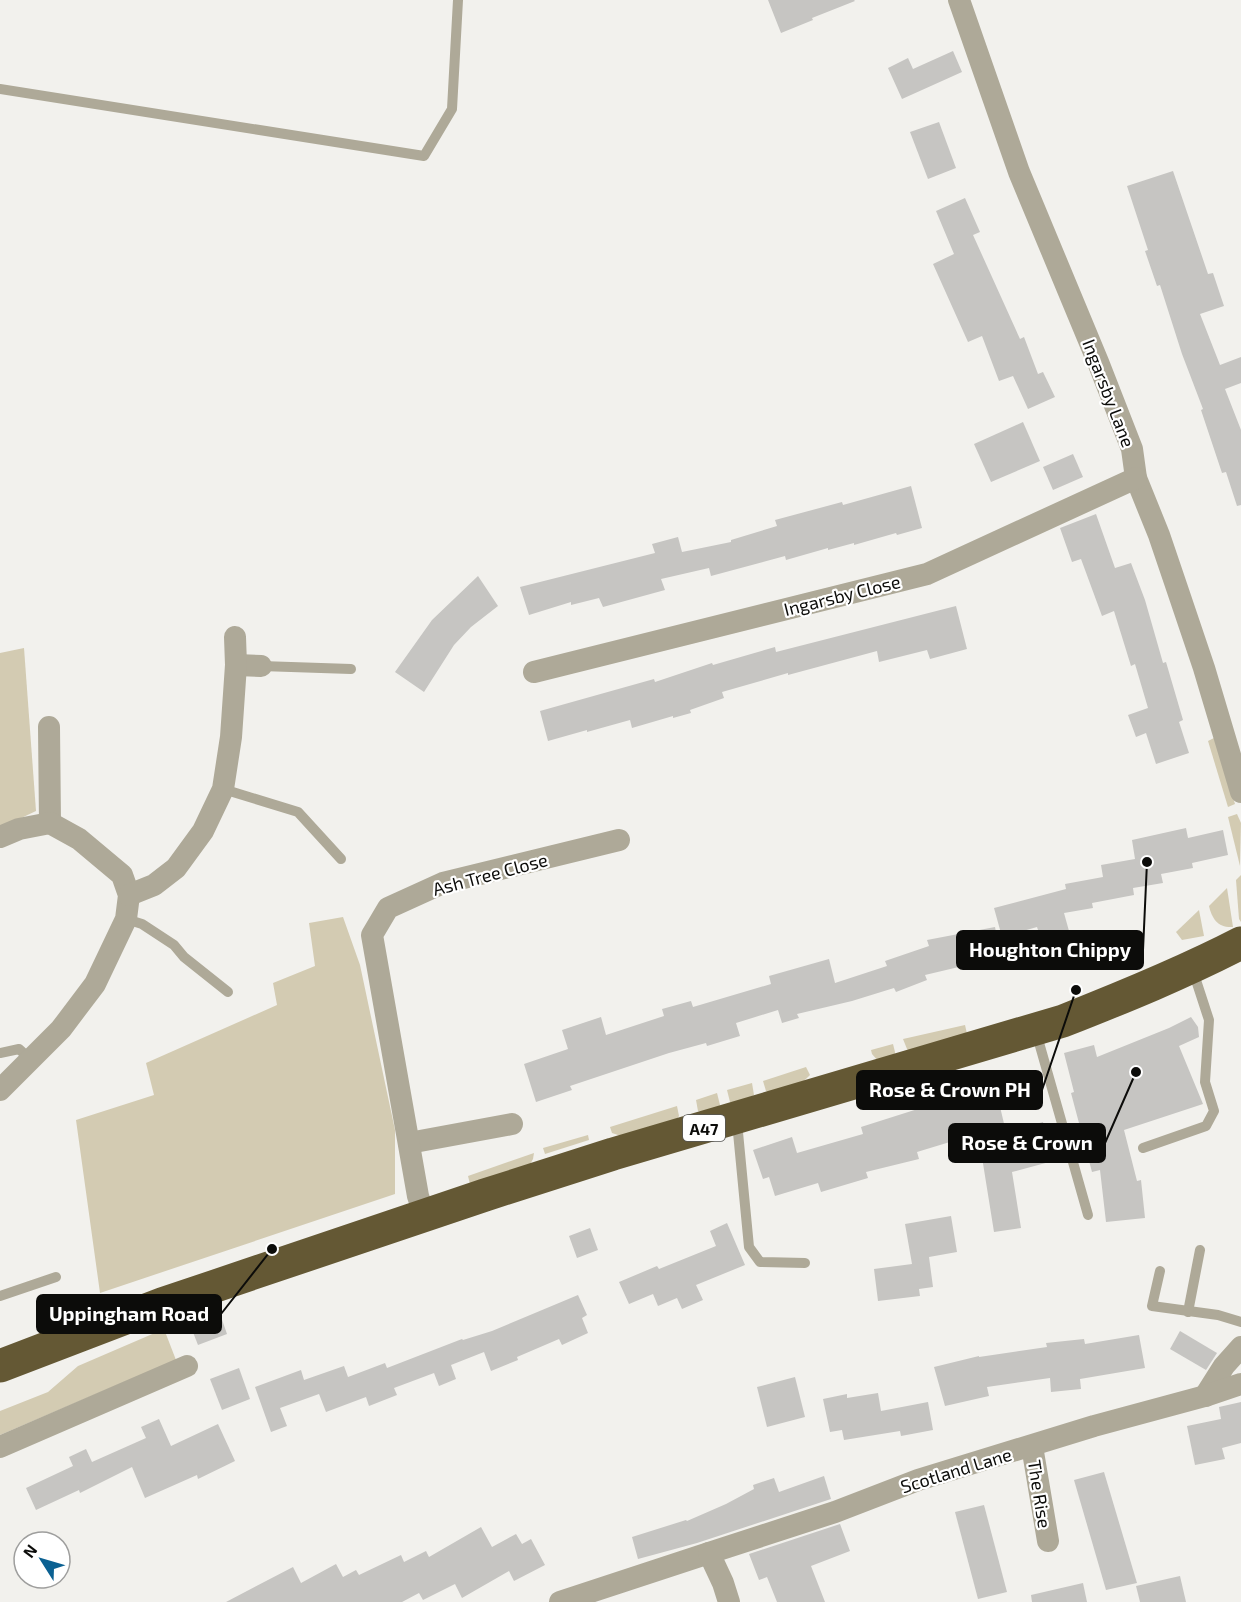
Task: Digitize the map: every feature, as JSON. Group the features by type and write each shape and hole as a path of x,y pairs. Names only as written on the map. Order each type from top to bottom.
{"highway":[{"name":"A47","path":"0,1366 162,1304 485,1195 1064,1020 1124,998 1241,943"}],"street":[{"name":"Ingarsby Lane","path":"959,0 1019,172 1132,449 1136,478 1159,535 1204,668 1241,792"},
{"name":"Ingarsby Close","path":"534,672 927,574 1136,478"},
{"path":"129,895 154,885 176,868 203,831 223,789 231,737 236,665 235,637"},
{"path":"236,665 261,666"},
{"path":"49,727 50,823"},
{"path":"0,837 20,829 50,823 79,839 122,875 129,895 126,919 95,984 61,1029 0,1090"},
{"name":"Ash Tree Close","path":"425,1217 418,1196 372,935 388,908 443,883 619,840"},
{"path":"409,1143 512,1124"},
{"path":"1205,1396 1224,1366 1241,1347"},
{"path":"0,1448 187,1366"},
{"name":"Scotland Lane","path":"560,1602 642,1573 835,1512 918,1480 1241,1384"},
{"name":"The Rise","path":"1032,1446 1048,1541"},
{"path":"709,1552 729,1602"}],"lane":[{"path":"0,89 424,156 452,109 458,0"},
{"path":"261,666 351,669"},
{"path":"223,789 298,812 341,859"},
{"path":"126,919 142,924 174,945 184,957 228,992"},
{"path":"1143,1148 1206,1126 1214,1111 1205,1082 1209,1020 1192,968"},
{"path":"1035,1028 1088,1215"},
{"path":"0,1053 19,1049 32,1060"},
{"path":"737,1118 749,1247 760,1262 805,1263"},
{"path":"1188,1312 1200,1250"},
{"path":"1160,1271 1152,1306 1218,1315 1241,1322"},
{"path":"0,1296 56,1277"}],"shaded area":[{"path":"24,648 36,811 0,828 0,653"},
{"path":"1214,738 1235,804 1228,807 1208,741"},
{"path":"1237,814 1241,823 1240,866 1228,817"},
{"path":"1241,875 1241,922 1236,880"},
{"path":"1227,888 1233,927 1223,926 1216,922 1209,906"},
{"path":"1199,910 1204,936 1182,940 1176,932"},
{"path":"343,917 360,965 395,1130 395,1194 100,1293 76,1120 154,1095 146,1063 277,1005 273,983 315,966 309,923"},
{"path":"965,1025 968,1038 914,1056 907,1049 903,1039"},
{"path":"893,1044 894,1060 878,1061 872,1054 871,1050"},
{"path":"806,1067 810,1075 790,1090 778,1094 766,1091 763,1081"},
{"path":"752,1083 754,1095 736,1105 730,1102 727,1090"},
{"path":"717,1093 720,1105 717,1112 708,1115 698,1111 696,1100"},
{"path":"677,1106 679,1116 673,1125 627,1138 612,1133 610,1127"},
{"path":"588,1135 589,1140 545,1154 543,1148"},
{"path":"534,1153 527,1170 471,1188 468,1176"},
{"path":"164,1329 176,1360 0,1435 0,1411 48,1392 78,1366"}],"building":[{"path":"768,0 854,0 855,1 781,33"},
{"path":"953,51 962,72 902,99 888,68 908,58 913,69"},
{"path":"939,122 956,168 928,179 910,132"},
{"path":"1173,171 1208,274 1213,273 1224,306 1200,314 1220,365 1241,357 1241,383 1225,389 1241,430 1241,505 1237,506 1226,472 1222,473 1201,410 1203,409 1182,354 1160,285 1157,286 1127,186"},
{"path":"965,198 980,232 973,235 1020,339 1024,337 1038,374 1043,372 1055,397 1028,409 1013,376 999,381 982,336 968,342 933,264 954,254 936,211"},
{"path":"1023,422 1040,461 991,482 974,444"},
{"path":"1073,454 1083,477 1053,490 1043,467"},
{"path":"911,486 922,528 897,535 896,533 854,545 854,543 828,550 828,548 786,560 785,556 711,576 709,568 661,579 665,590 603,607 599,598 571,605 571,602 529,615 520,587 655,553 652,544 678,537 682,552 731,542 731,540 777,526 775,520 842,502 843,505"},
{"path":"1096,514 1115,568 1131,563 1145,600 1163,663 1166,662 1183,720 1179,722 1189,753 1156,764 1146,733 1136,737 1128,715 1148,708 1135,664 1131,666 1114,611 1102,616 1081,559 1072,562 1060,528"},
{"path":"478,576 498,606 471,627 454,645 424,692 395,672 432,620"},
{"path":"956,606 967,649 930,659 927,650 879,662 877,651 722,692 724,698 690,710 691,713 673,718 673,716 632,728 630,720 548,741 540,711 654,679 655,682 712,663 713,665 775,647 776,652"},
{"path":"1186,828 1188,838 1223,830 1228,855 1192,863 1193,868 1161,874 1163,883 1133,888 1134,895 1092,903 1093,908 1064,913 1069,931 1041,939 1037,927 1002,937 994,908 1066,889 1065,884 1103,877 1101,865 1135,859 1132,840"},
{"path":"995,927 1001,957 925,975 927,980 896,992 894,988 797,1014 799,1018 782,1023 778,1010 736,1023 740,1036 707,1046 706,1043 669,1053 570,1086 572,1090 536,1102 524,1064 568,1049 562,1030 601,1017 606,1035 664,1016 662,1009 691,1001 693,1007 771,984 769,976 829,959 835,983 887,966 885,961 929,946 927,940"},
{"path":"1191,1017 1198,1027 1199,1037 1179,1046 1203,1104 1124,1130 1137,1181 1141,1180 1145,1218 1106,1222 1100,1170 1092,1172 1071,1093 1074,1092 1064,1053 1094,1045 1097,1057"},
{"path":"997,1094 1006,1132 1043,1122 1053,1161 1012,1172 1021,1228 994,1232 981,1151 966,1154 963,1138 917,1152 919,1159 866,1172 868,1178 821,1192 818,1183 775,1196 769,1177 763,1179 753,1150 792,1137 797,1153 863,1134 861,1127 946,1100 948,1106"},
{"path":"951,1216 957,1252 929,1257 933,1287 919,1289 920,1296 878,1301 874,1269 912,1264 905,1224"},
{"path":"727,1223 745,1265 696,1285 703,1300 682,1309 677,1298 658,1306 653,1294 629,1304 619,1282 716,1246 710,1231"},
{"path":"590,1228 598,1250 577,1258 569,1236"},
{"path":"578,1295 587,1315 582,1318 588,1333 562,1345 559,1339 491,1371 484,1352 451,1365 456,1379 439,1386 434,1373 394,1388 397,1395 369,1406 366,1397 326,1412 319,1394 280,1408 287,1426 271,1432 255,1387 301,1370 304,1380 344,1366 348,1377 385,1363 387,1368 462,1339 492,1331"},
{"path":"219,1311 227,1334 198,1345 189,1322"},
{"path":"1180,1331 1217,1353 1206,1370 1170,1349"},
{"path":"1139,1335 1145,1368 1080,1379 1081,1389 1051,1392 1050,1378 987,1387 989,1396 945,1406 934,1367 979,1356 1047,1347 1046,1343 1084,1339 1085,1344"},
{"path":"239,1368 250,1399 222,1410 210,1379"},
{"path":"795,1377 805,1417 767,1427 757,1387"},
{"path":"878,1393 881,1411 928,1402 933,1430 901,1436 900,1431 844,1440 842,1430 830,1432 823,1399 847,1394 847,1398"},
{"path":"1241,1402 1241,1443 1222,1448 1225,1459 1195,1465 1187,1426 1221,1419 1219,1407"},
{"path":"159,1419 171,1446 218,1424 235,1461 198,1479 197,1475 145,1498 132,1467 80,1493 79,1490 36,1510 26,1488 73,1466 69,1457 86,1449 92,1462 146,1438 141,1427"},
{"path":"1104,1472 1137,1583 1106,1590 1074,1480"},
{"path":"824,1476 831,1499 697,1543 638,1559 632,1537 687,1521 754,1489 753,1485 774,1478 779,1492"},
{"path":"984,1505 1007,1592 978,1599 955,1512"},
{"path":"840,1524 850,1551 811,1566 825,1602 777,1602 767,1577 759,1580 749,1554"},
{"path":"481,1527 492,1547 516,1534 522,1544 531,1539 545,1565 514,1581 509,1571 462,1598 455,1584 423,1600 419,1593 402,1602 226,1602 293,1567 301,1583 336,1564 343,1577 356,1570 359,1575 401,1555 404,1562 426,1551 429,1557"},
{"path":"1180,1576 1186,1602 1140,1602 1136,1586"},
{"path":"1083,1583 1087,1602 1032,1602 1031,1595"}],"place":[{"name":"Houghton Chippy","path":"1147,862"},
{"name":"Rose & Crown PH","path":"1076,990"},
{"name":"Rose & Crown","path":"1136,1072"},
{"name":"Uppingham Road","path":"272,1249"}]}
